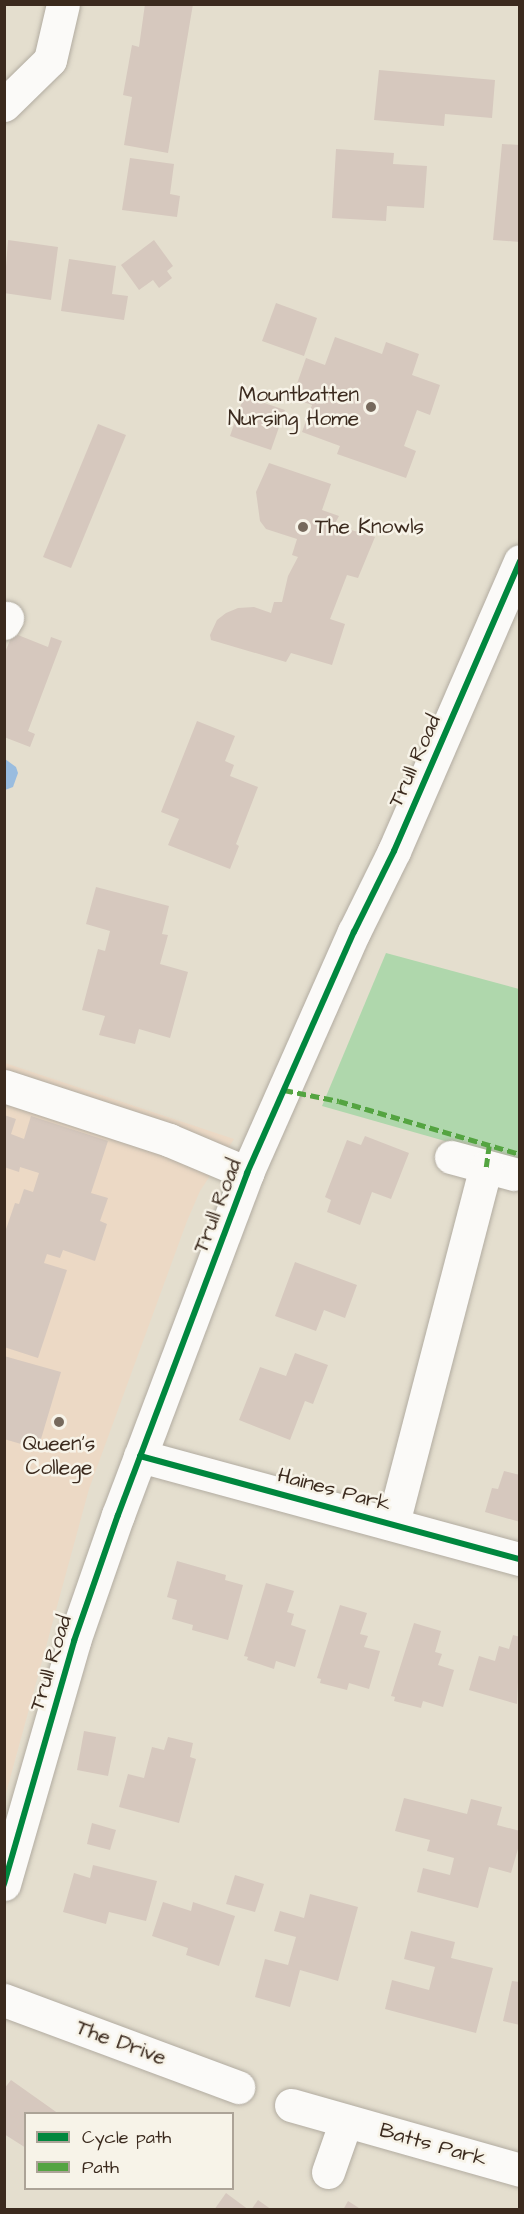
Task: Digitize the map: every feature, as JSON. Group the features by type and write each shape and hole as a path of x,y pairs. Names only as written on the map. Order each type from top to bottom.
{"street":[{"path":"4,105 50,60 63,4"},
{"name":"Trull Road","path":"4,1884 74,1641 140,1456 247,1173 354,932 394,851 519,561"},
{"path":"4,1086 169,1140 247,1173"},
{"name":"Haines Park","path":"393,1523 500,1171 451,1157"},
{"name":"Haines Park","path":"140,1456 519,1559"},
{"name":"The Drive","path":"4,2000 238,2086"},
{"name":"Batts Park","path":"291,2105 519,2170"},
{"path":"328,2172 346,2121"}],"shaded area":[{"name":"Queen's College","path":"5,1063 234,1139 200,1191 187,1221 89,1489 5,1797"}],"green space":[{"path":"386,953 519,989 519,1162 322,1106"}],"water":[{"path":"5,759 16,767 18,773 13,787 5,790"}],"building":[{"path":"145,4 193,4 168,153 124,145 132,97 123,95 132,45 139,47"},
{"path":"379,70 495,80 492,118 445,114 444,126 374,120"},
{"path":"502,144 520,145 520,242 493,240"},
{"path":"336,149 394,153 393,164 427,166 424,208 387,206 386,221 332,218"},
{"path":"130,158 174,164 170,194 180,196 177,217 122,210"},
{"path":"8,240 58,247 51,300 4,293"},
{"path":"154,240 173,266 167,271 172,278 159,288 153,280 139,290 121,265"},
{"path":"69,259 116,266 112,294 128,296 124,320 61,311"},
{"path":"276,303 317,318 304,356 262,341"},
{"name":"Mountbatten Nursing Home","path":"335,337 382,354 386,342 419,354 412,375 440,385 430,415 417,410 404,446 416,451 406,478 337,454 340,446 302,432 312,405 292,398 306,358 325,365"},
{"path":"244,396 285,410 271,450 230,436"},
{"path":"98,424 126,435 71,568 43,557"},
{"path":"269,463 331,484 322,510 339,516 334,525 375,537 358,578 347,575 330,619 345,624 332,665 291,653 286,662 211,640 210,635 217,620 226,613 238,608 254,607 271,613 274,602 282,602 288,576 298,557 292,555 297,539 266,529 260,521 256,492"},
{"path":"13,633 48,647 51,637 62,641 28,731 35,734 30,747 4,737 4,655"},
{"path":"197,721 235,736 225,761 234,765 230,776 258,787 236,844 239,846 230,869 168,845 179,819 161,812"},
{"path":"96,887 169,906 162,934 168,935 160,964 188,972 170,1038 139,1029 135,1044 99,1035 105,1016 82,1010 98,949 105,951 110,931 86,924"},
{"path":"4,1115 16,1119 11,1134 24,1139 31,1116 108,1141 91,1193 108,1198 100,1221 107,1224 95,1261 63,1250 60,1258 47,1254 44,1263 67,1270 38,1358 4,1347 4,1235 15,1203 19,1204 24,1189 33,1192 39,1173 20,1167 19,1172 4,1167"},
{"path":"365,1136 409,1153 391,1199 372,1192 360,1225 327,1212 331,1200 325,1197 347,1140 361,1145"},
{"path":"295,1262 357,1285 345,1318 324,1310 316,1331 275,1316"},
{"path":"295,1353 328,1365 313,1404 305,1401 290,1440 239,1420 260,1367 286,1376"},
{"path":"4,1356 61,1372 38,1449 4,1439"},
{"path":"504,1471 520,1475 520,1522 485,1512 492,1488 498,1489"},
{"path":"177,1561 226,1575 225,1580 243,1585 228,1640 192,1630 193,1625 172,1619 177,1600 167,1597"},
{"path":"266,1583 294,1591 287,1612 294,1614 291,1625 306,1630 295,1667 276,1661 274,1669 247,1660 248,1657 244,1656"},
{"path":"340,1605 367,1613 360,1634 368,1636 364,1647 380,1651 369,1689 349,1683 347,1690 320,1683 321,1679 317,1678"},
{"path":"414,1623 441,1631 435,1652 442,1654 438,1665 454,1670 443,1707 423,1701 421,1708 394,1701 395,1697 391,1696"},
{"path":"513,1635 520,1637 517,1704 469,1690 479,1656 495,1661 499,1646 509,1649"},
{"path":"84,1731 116,1737 108,1776 77,1770"},
{"path":"168,1737 193,1743 190,1757 196,1759 179,1823 119,1807 128,1774 144,1778 152,1747 164,1750"},
{"path":"404,1798 467,1814 471,1799 502,1807 497,1825 520,1831 520,1842 511,1873 489,1867 478,1908 417,1892 423,1868 450,1875 454,1858 427,1851 430,1840 395,1831"},
{"path":"92,1823 116,1830 110,1850 87,1844"},
{"path":"93,1865 157,1881 146,1921 109,1912 106,1924 63,1912 74,1873 90,1878"},
{"path":"235,1875 264,1884 255,1912 226,1904"},
{"path":"310,1894 358,1907 338,1981 300,1970 290,2007 255,1997 265,1959 288,1965 296,1937 274,1931 280,1911 304,1918"},
{"path":"163,1902 191,1911 193,1902 235,1916 219,1966 186,1955 188,1948 152,1936"},
{"path":"411,1931 455,1942 451,1958 493,1968 476,2033 385,2009 392,1980 429,1990 435,1967 404,1959"},
{"path":"512,1981 520,1982 520,2025 503,2021"},
{"path":"11,2080 56,2112 24,2112 24,2147 4,2134 4,2089"},
{"path":"226,2193 249,2210 214,2210"},
{"path":"258,2200 272,2210 251,2210"},
{"path":"348,2201 362,2210 343,2210"}],"marked path":[{"path":"284,1090 339,1101 520,1154"},
{"path":"486,1167 489,1146"}],"cycle path":[{"path":"4,1884 74,1641 118,1515 247,1173 354,932 394,851 520,561"},
{"path":"140,1456 520,1559"}],"place":[{"name":"Mountbatten Nursing Home","path":"371,407"},
{"name":"The Knowls","path":"303,527"},
{"name":"Queen's College","path":"59,1422"}]}
